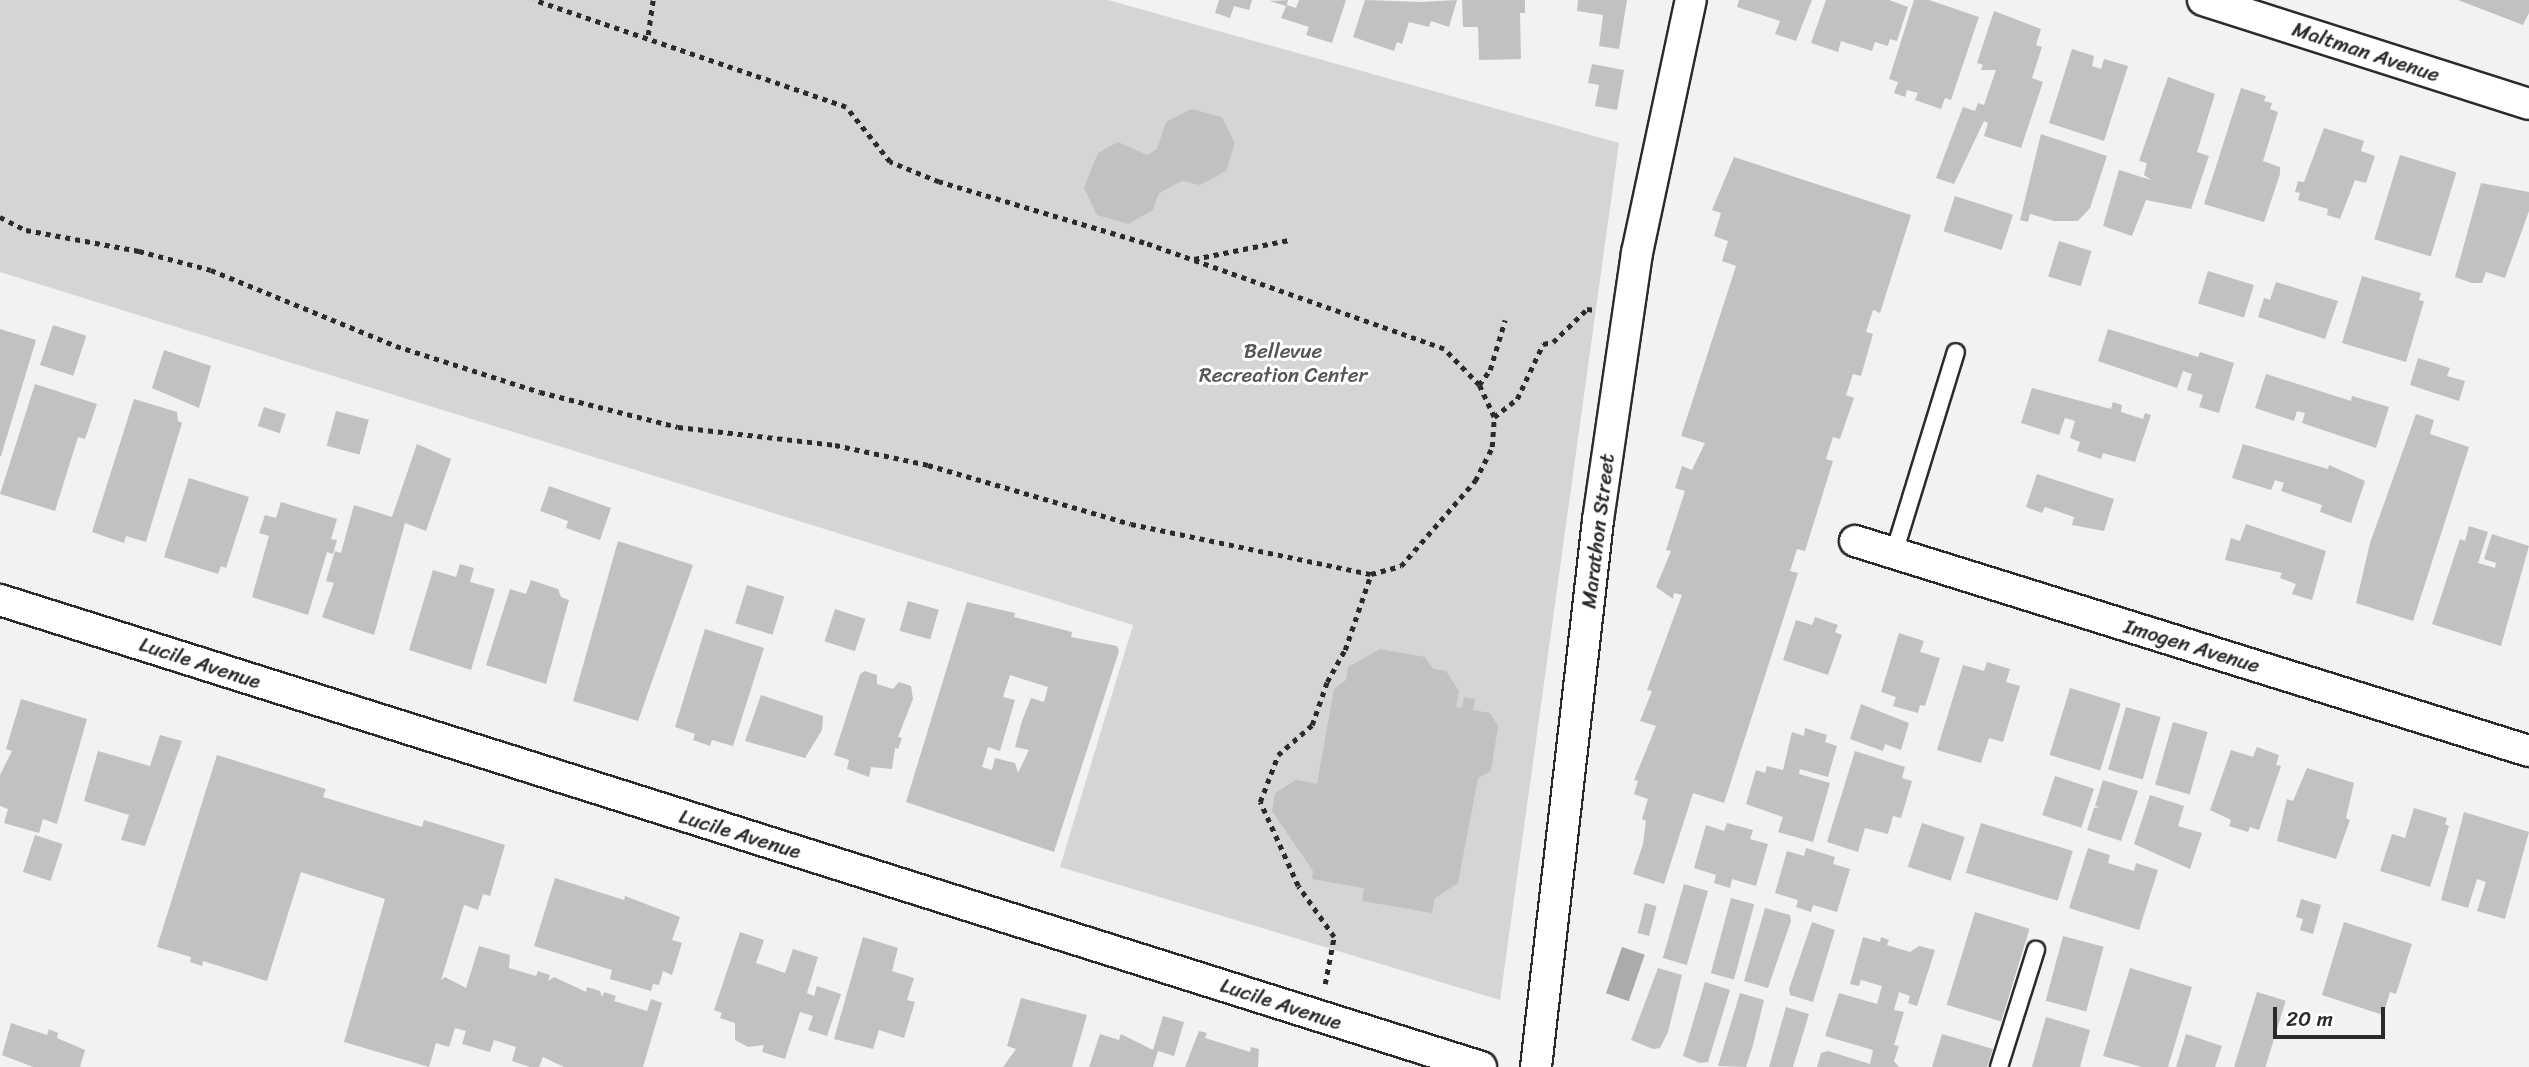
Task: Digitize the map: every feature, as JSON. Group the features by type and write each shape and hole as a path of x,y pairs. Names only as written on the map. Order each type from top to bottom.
{"street":[{"name":"Marathon Street","path":"1536,1067 1598,520 1637,253 1691,0"},
{"name":"Maltman Avenue","path":"2203,0 2529,104"},
{"name":"Imogen Avenue","path":"1855,541 2528,749"},
{"name":"Lucile Avenue","path":"0,600 1481,1067"}],"lane":[{"path":"1894,553 1956,352"},
{"path":"1999,1067 2036,950"}],"path":[{"path":"534,0 648,36"},
{"path":"648,36 653,0"},
{"path":"0,217 26,230 139,251 211,270 396,346 540,392 678,427 835,445 928,465 1131,524 1371,574 1401,566 1440,526 1475,481 1492,447 1494,417 1479,386 1444,349 1193,260 939,183 890,162 846,107 814,93 759,80 624,30 648,36"},
{"path":"1193,260 1289,240"},
{"path":"1494,417 1517,399 1543,344 1553,342 1587,309 1629,313"},
{"path":"1479,386 1490,370 1505,320"},
{"path":"1315,1014 1334,937 1298,886 1260,802 1278,755 1312,725 1327,682 1345,650 1371,574"}],"green space":[{"name":"Bellevue Recreation Center","path":"0,0 1108,0 1619,143 1500,1000 1060,867 1133,625 0,272"}],"shaded area":[{"path":"1622,947 1645,955 1629,1001 1606,993"}],"building":[{"path":"1219,0 1252,0 1249,10 1234,6 1230,18 1215,13"},
{"path":"1288,0 1287,5 1296,8 1299,0 1346,0 1332,43 1306,35 1309,27 1281,18 1286,6 1269,1"},
{"path":"1365,0 1457,0 1449,27 1431,21 1429,27 1409,22 1402,44 1397,42 1394,51 1353,37"},
{"path":"1462,0 1525,0 1525,13 1520,13 1521,59 1479,60 1478,27 1463,27"},
{"path":"1578,0 1627,0 1619,49 1599,46 1603,15 1577,11"},
{"path":"1739,0 1812,0 1796,41 1775,34 1780,21 1737,7"},
{"path":"1826,0 1889,0 1908,7 1897,41 1890,39 1888,46 1875,42 1872,51 1841,41 1838,52 1811,43"},
{"path":"1914,0 1929,0 1979,17 1951,100 1945,98 1941,109 1915,100 1918,93 1907,90 1905,97 1894,93 1898,82 1889,79"},
{"path":"2458,0 2529,0 2529,13 2523,25"},
{"path":"1994,11 2041,29 2036,45 2042,47 2032,78 2043,82 2021,148 1984,136 1988,123 1984,121 1954,184 1936,178 1963,107 1975,111 1978,103 1984,105 1996,70 1981,70 1983,65 1977,63"},
{"path":"2072,49 2094,56 2092,66 2101,69 2104,59 2128,66 2104,141 2049,123"},
{"path":"1592,64 1624,70 1617,110 1595,106 1599,85 1588,83"},
{"path":"2168,77 2215,94 2197,152 2209,156 2191,209 2146,200 2132,236 2103,226 2119,170 2151,180 2144,175 2147,163 2139,161"},
{"path":"2241,88 2266,96 2264,101 2272,103 2270,109 2278,112 2263,161 2280,167 2280,174 2264,222 2204,204"},
{"path":"1191,109 1222,117 1235,143 1226,171 1200,185 1182,181 1159,193 1153,210 1128,224 1097,215 1084,188 1098,153 1118,142 1147,155 1157,149 1166,122"},
{"path":"2324,128 2364,141 2361,151 2375,156 2366,183 2355,180 2340,219 2327,215 2328,209 2298,200 2300,193 2295,192 2298,181 2304,182"},
{"path":"2041,134 2107,156 2090,208 2078,221 2054,221 2030,214 2028,222 2020,220"},
{"path":"2400,155 2456,172 2431,256 2374,239"},
{"path":"1734,157 1911,215 1880,313 1873,310 1866,332 1873,334 1861,376 1853,374 1846,395 1854,398 1840,439 1833,437 1826,459 1833,461 1805,551 1797,549 1790,571 1798,573 1724,803 1693,793 1664,884 1633,874 1643,844 1646,821 1642,819 1648,799 1634,794 1638,781 1634,780 1656,726 1640,721 1652,691 1647,690 1682,595 1674,593 1673,599 1656,587 1671,551 1666,550 1685,491 1675,488 1682,466 1692,470 1705,443 1681,436 1736,266 1722,261 1728,241 1714,236 1721,213 1712,210"},
{"path":"2481,183 2529,192 2529,211 2505,278 2486,272 2482,283 2472,283 2455,277"},
{"path":"1955,196 2013,215 2002,250 1944,231"},
{"path":"2059,241 2092,251 2081,286 2048,276"},
{"path":"2208,271 2254,285 2244,318 2198,304"},
{"path":"2362,276 2421,293 2419,300 2424,301 2406,362 2342,343"},
{"path":"2276,282 2338,301 2325,339 2258,317 2264,298 2270,300"},
{"path":"53,325 86,336 73,376 40,365"},
{"path":"0,329 36,340 1,456 0,456"},
{"path":"2108,329 2198,357 2200,352 2234,363 2219,413 2199,407 2203,395 2187,390 2192,374 2183,371 2177,388 2098,361"},
{"path":"164,350 211,366 199,408 152,388"},
{"path":"2418,358 2450,368 2447,376 2465,381 2459,401 2410,385"},
{"path":"2266,374 2351,401 2352,396 2389,407 2376,448 2302,423 2305,413 2297,411 2294,421 2255,408"},
{"path":"35,384 97,404 85,439 78,437 55,511 0,494"},
{"path":"2032,388 2111,409 2113,402 2122,405 2121,412 2143,419 2145,413 2151,415 2135,462 2103,453 2101,459 2077,451 2080,442 2070,438 2075,421 2065,418 2059,435 2021,423"},
{"path":"134,399 177,412 178,421 182,423 146,542 126,536 124,543 92,532"},
{"path":"264,407 286,414 280,433 258,426"},
{"path":"336,411 369,420 360,455 327,446"},
{"path":"2416,414 2434,420 2430,434 2469,447 2413,621 2356,603 2370,543"},
{"path":"417,444 451,459 426,531 405,523 374,635 322,617 334,583 326,581 335,551 341,553 354,505 392,517"},
{"path":"2243,444 2328,469 2329,465 2365,481 2351,523 2320,512 2322,505 2281,491 2284,483 2275,480 2271,490 2232,478"},
{"path":"2037,474 2114,499 2104,531 2072,525 2074,517 2045,507 2042,513 2026,507"},
{"path":"189,478 249,497 226,568 221,566 218,574 164,557"},
{"path":"549,486 611,508 600,540 566,528 568,521 540,511"},
{"path":"281,502 337,519 331,539 337,540 333,554 327,552 308,615 252,597 269,536 259,533 265,515 276,518"},
{"path":"2246,524 2326,551 2312,600 2292,594 2296,584 2280,578 2282,573 2225,560 2231,538 2240,541"},
{"path":"2469,526 2488,532 2478,563 2495,568 2496,563 2484,559 2492,534 2529,546 2501,646 2432,624 2460,539 2465,541"},
{"path":"618,541 693,565 638,721 573,701"},
{"path":"460,564 474,568 470,582 495,589 471,670 409,650 433,570 456,577"},
{"path":"531,580 558,589 561,597 569,600 546,684 486,665 510,589 526,594"},
{"path":"747,585 784,596 773,635 735,623"},
{"path":"908,601 939,610 930,640 899,631"},
{"path":"967,602 1015,613 1014,617 1072,632 1071,637 1117,646 1119,651 1054,852 906,802","holes":["1010,675 1048,687 1044,702 1031,698 1022,721 1015,747 1029,750 1018,773 1015,763 995,758 992,770 982,767 988,747 1000,751 1015,700 1003,697"]},
{"path":"835,609 865,619 855,651 824,641"},
{"path":"1815,617 1838,625 1835,632 1842,635 1828,675 1783,660 1796,620 1812,625"},
{"path":"705,629 764,648 733,746 712,740 710,746 693,740 695,734 675,727"},
{"path":"1899,633 1924,641 1920,652 1940,658 1925,706 1920,705 1918,713 1893,706 1896,697 1881,692"},
{"path":"1380,649 1425,657 1433,669 1446,671 1459,691 1456,707 1462,708 1464,697 1475,699 1473,710 1490,713 1498,726 1491,771 1478,778 1458,883 1435,898 1432,913 1362,901 1364,888 1312,879 1313,871 1272,811 1275,793 1296,780 1317,784 1334,689 1346,680 1348,667"},
{"path":"1987,662 2010,669 2006,682 2020,686 2003,742 1989,738 1981,763 1937,750 1963,665 1984,671"},
{"path":"865,671 877,675 877,684 893,689 899,682 911,686 913,699 898,737 902,738 898,749 895,748 892,769 871,767 869,777 847,769 849,760 834,755 860,674"},
{"path":"2070,688 2121,703 2100,770 2050,755"},
{"path":"761,695 823,716 822,730 805,758 745,741"},
{"path":"21,699 87,719 57,824 43,819 39,833 4,823 8,809 0,806 0,775 12,751 6,749"},
{"path":"1861,704 1909,723 1901,750 1885,744 1883,751 1850,739"},
{"path":"2126,707 2161,717 2143,779 2108,769"},
{"path":"2173,722 2208,732 2190,794 2155,784"},
{"path":"1805,728 1827,735 1825,742 1837,746 1828,777 1800,769 1799,774 1830,783 1813,842 1778,832 1783,817 1746,804 1756,770 1765,773 1767,766 1783,770 1792,732 1804,736"},
{"path":"160,735 182,741 145,846 121,840 129,815 84,801 98,751 150,766"},
{"path":"2257,747 2279,755 2276,765 2281,766 2259,830 2250,827 2248,832 2229,826 2231,820 2210,810 2231,750 2253,757"},
{"path":"1855,751 1905,767 1902,778 1912,781 1901,818 1893,816 1888,834 1865,828 1858,852 1827,842"},
{"path":"217,755 326,789 323,797 422,827 424,820 505,845 490,896 483,894 478,910 464,905 441,980 445,977 466,988 479,946 510,955 509,968 536,976 538,971 550,975 548,981 554,977 586,992 587,987 600,991 602,997 604,992 616,996 614,1001 647,1011 651,999 662,1003 643,1067 564,1067 543,1057 539,1067 530,1067 512,1061 516,1047 494,1040 490,1052 462,1044 466,1031 455,1028 449,1047 436,1043 429,1067 344,1042 385,899 301,872 267,981 203,961 202,966 190,962 191,957 157,947"},
{"path":"2307,768 2354,783 2346,818 2350,820 2336,859 2277,841 2287,799 2293,801"},
{"path":"2055,776 2094,789 2081,828 2042,815"},
{"path":"2103,780 2138,791 2121,841 2087,830 2094,808 2100,807 2095,806"},
{"path":"2150,795 2184,806 2178,826 2202,833 2190,869 2134,844"},
{"path":"2414,808 2447,818 2445,824 2449,826 2430,887 2380,871 2392,834 2405,838"},
{"path":"2464,812 2529,832 2505,919 2477,911 2486,882 2477,879 2468,908 2441,900"},
{"path":"1727,823 1753,830 1750,839 1768,844 1756,886 1732,879 1730,888 1714,883 1716,875 1694,868 1706,825 1724,831"},
{"path":"1922,823 1965,837 1951,881 1908,867"},
{"path":"1981,823 2073,851 2058,901 1966,873"},
{"path":"35,835 63,844 51,881 23,872"},
{"path":"1806,848 1835,857 1833,864 1850,869 1837,912 1813,905 1811,912 1796,907 1798,900 1775,893 1787,851 1804,856"},
{"path":"2088,848 2110,855 2108,863 2134,871 2136,863 2158,870 2139,930 2069,908"},
{"path":"555,878 624,900 625,896 680,917 672,940 682,943 672,975 663,971 659,985 653,984 651,991 610,979 612,970 534,946"},
{"path":"1684,884 1708,891 1687,965 1663,958"},
{"path":"1731,898 1754,904 1734,980 1711,973"},
{"path":"2301,899 2321,905 2313,934 2300,930 2303,919 2296,917"},
{"path":"1645,903 1657,906 1649,936 1638,933"},
{"path":"1765,908 1790,915 1791,921 1768,988 1744,981"},
{"path":"1975,912 2030,929 2001,1021 1947,1005"},
{"path":"1812,922 1835,930 1813,1002 1790,995 1789,989"},
{"path":"2344,922 2412,944 2396,994 2390,992 2383,1015 2322,995"},
{"path":"740,932 764,940 756,963 785,973 793,949 818,957 807,993 814,996 817,986 841,994 827,1036 808,1030 813,1016 800,1012 785,1059 762,1052 764,1045 748,1047 735,1040 735,1023 720,1018 722,1013 714,1010"},
{"path":"2063,936 2104,947 2086,1012 2046,1001"},
{"path":"863,937 898,948 892,971 914,978 907,1000 915,1002 904,1038 879,1030 873,1049 834,1039"},
{"path":"1863,937 1880,942 1881,937 1889,940 1887,945 1910,952 1919,946 1935,950 1917,1006 1908,1003 1910,996 1899,992 1894,1010 1904,1012 1894,1045 1899,1046 1894,1061 1899,1067 1817,1067 1821,1053 1828,1051 1870,1064 1873,1050 1825,1036 1839,993 1877,1004 1882,986 1861,980 1859,986 1850,984"},
{"path":"1658,968 1682,975 1668,1032 1660,1048 1653,1049 1631,1040"},
{"path":"2130,968 2192,987 2168,1067 2142,1067 2103,1056"},
{"path":"1705,982 1730,990 1708,1062 1700,1063 1683,1056"},
{"path":"2257,992 2286,1001 2265,1067 2234,1067"},
{"path":"1740,993 1764,1000 1753,1045 1746,1067 1718,1066"},
{"path":"1021,998 1087,1015 1072,1067 1003,1067 1016,1049 1007,1046"},
{"path":"1786,1007 1809,1014 1793,1067 1769,1067"},
{"path":"1163,1016 1184,1022 1174,1056 1158,1051 1153,1067 1089,1067 1100,1034 1119,1040 1121,1034 1153,1050"},
{"path":"2046,1017 2090,1030 2080,1067 2032,1067"},
{"path":"11,1023 47,1035 49,1029 58,1033 57,1038 85,1050 80,1067 33,1067 2,1055"},
{"path":"1199,1031 1207,1033 1205,1038 1250,1052 1251,1047 1259,1049 1258,1067 1185,1067"},
{"path":"1942,1034 1993,1049 1987,1067 1932,1067"},
{"path":"2186,1034 2222,1046 2215,1067 2176,1067"}]}
